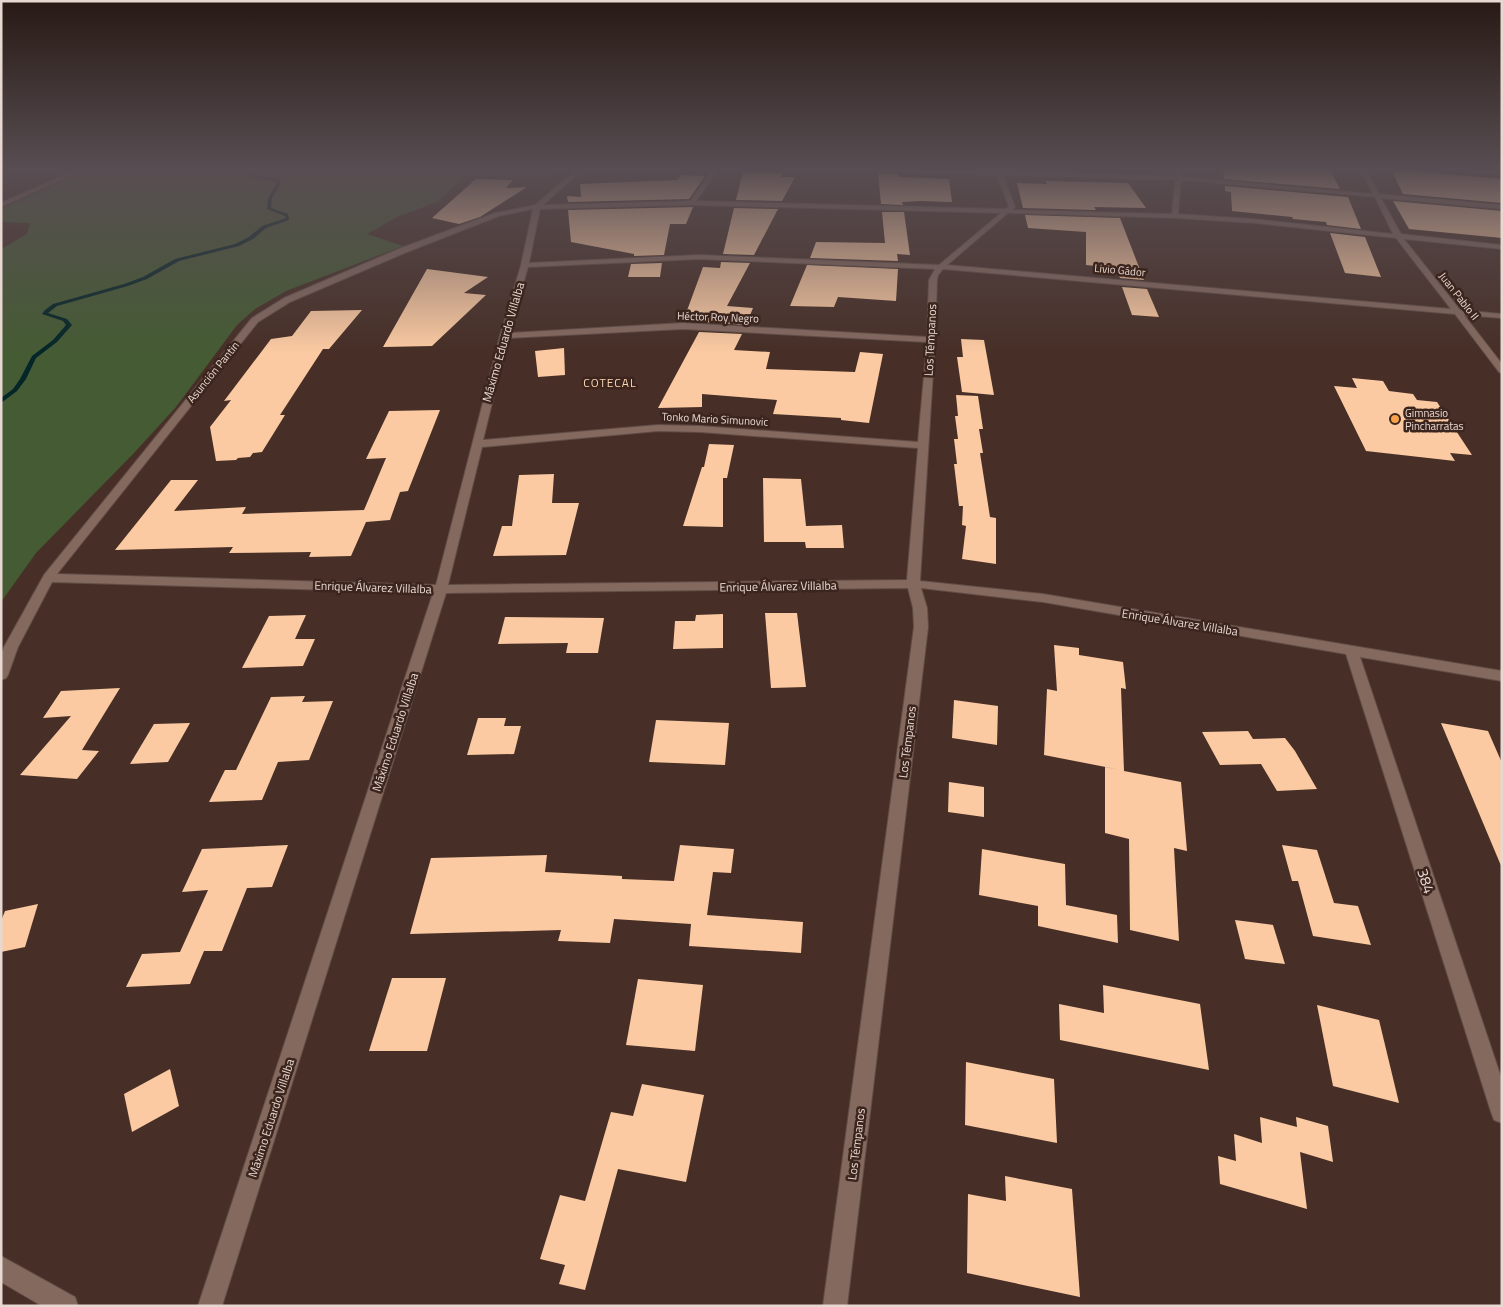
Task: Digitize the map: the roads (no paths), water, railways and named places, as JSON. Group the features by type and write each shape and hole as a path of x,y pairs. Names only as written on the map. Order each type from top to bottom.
{"street":[{"name":"Asunción Pantin","path":"1,675 11,647 48,578 255,320 268,310 287,300 456,230"},
{"name":"Máximo Eduardo Villalba","path":"210,1306 441,589 476,444 504,336 525,265 532,230"},
{"path":"941,267 986,230"},
{"path":"1340,230 1502,247"},
{"name":"Juan Pablo II","path":"1395,230 1502,370"},
{"name":"Livio Gádor","path":"525,265 699,257 941,267 1502,316"},
{"name":"Los Témpanos","path":"835,1306 921,627 920,608 913,584 931,340 933,280 941,267"},
{"name":"Héctor Roy Negro","path":"504,336 683,326 931,340"},
{"name":"Tonko Mario Simunovic","path":"476,444 658,428 700,429 922,445"},
{"name":"Enrique Álvarez Villalba","path":"48,578 441,589 913,584 975,589 1064,600 1120,612 1502,676"},
{"name":"384","path":"1351,650 1502,1112"},
{"path":"1,1268 66,1306"}],"waterway":[{"path":"1,401 15,390 34,357 55,341 69,325 65,320 45,314 55,305 145,278 177,260 237,245 251,238 260,230"}],"place":[{"name":"Gimnasio Pincharratas","path":"1395,419"}],"district":[{"name":"COTECAL","path":"610,382"}]}
